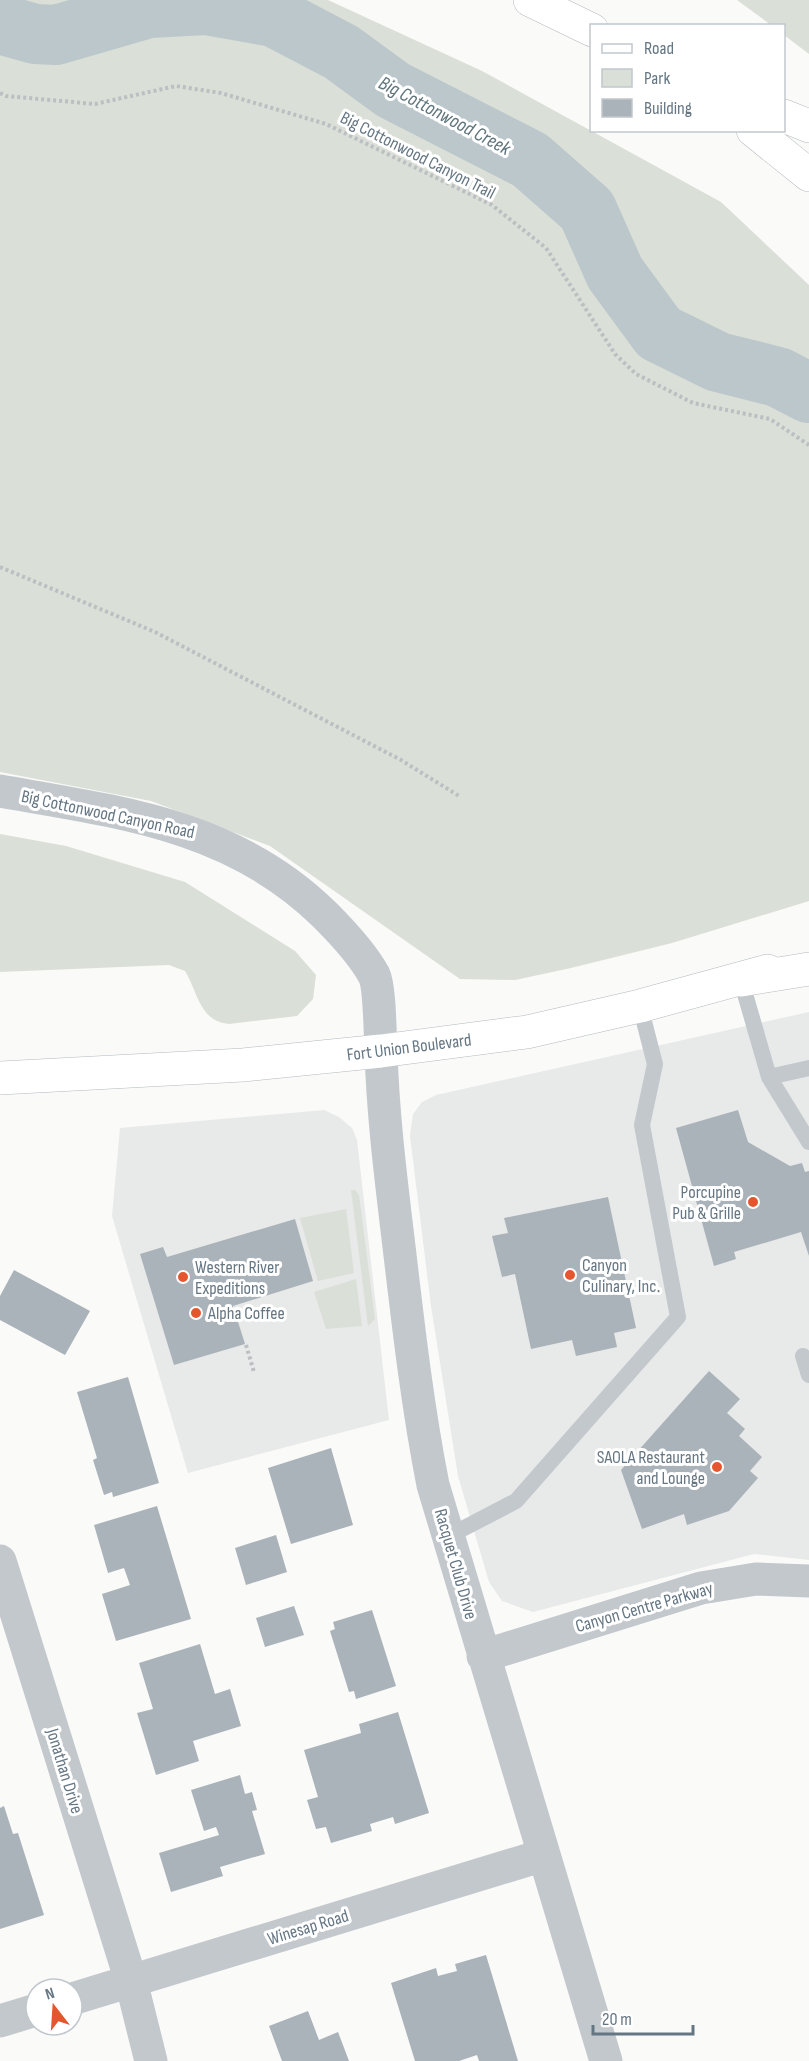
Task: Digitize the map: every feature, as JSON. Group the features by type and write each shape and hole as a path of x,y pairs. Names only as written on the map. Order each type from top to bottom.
{"main road":[{"path":"530,0 590,30"},
{"path":"785,117 809,126"},
{"path":"755,132 809,175"},
{"name":"Fort Union Boulevard","path":"0,1078 199,1068 381,1052 527,1032 741,980 809,958"},
{"path":"741,980 809,969"}],"street":[{"name":"Big Cottonwood Canyon Road","path":"0,791 116,812 203,835 255,862 302,892 343,932 375,976 381,1052"},
{"name":"Racquet Club Drive","path":"381,1052 383,1125 419,1414 447,1537 606,2061"},
{"name":"Jonathan Drive","path":"0,1561 131,1982 151,2061"},
{"name":"Canyon Centre Parkway","path":"483,1656 701,1588 756,1579 809,1581"},
{"name":"Winesap Road","path":"84,1996 544,1855"},
{"path":"0,2021 24,2014"}],"lane":[{"path":"741,980 769,1077 809,1142"},
{"path":"447,1537 516,1501 678,1317 642,1125 654,1064 640,1006"},
{"path":"769,1077 809,1068"},
{"path":"803,1356 809,1375"}],"path":[{"name":"Big Cottonwood Canyon Trail","path":"0,93 6,96 95,104 176,87 243,98 326,124 492,205 546,248 615,354 636,374 693,403 770,419 809,445"},
{"path":"0,567 155,632 401,760 459,796"},
{"path":"246,1345 254,1372"}],"shaded area":[{"path":"809,1012 809,1560 754,1554 533,1612 502,1601 489,1582 458,1476 431,1306 410,1136 413,1114 422,1102 436,1095"},
{"path":"324,1110 339,1117 352,1128 357,1140 389,1420 188,1473 112,1216 120,1128"}],"green space":[{"path":"0,0 328,0 482,71 721,202 809,285 809,901 672,943 571,968 515,980 460,979 270,846 151,801 0,772"},
{"path":"737,0 809,0 809,54 785,36 785,24 770,24"},
{"path":"0,834 66,846 185,882 295,951 316,975 313,999 297,1016 229,1024 211,1017 201,1004 185,971 169,965 0,972"},
{"path":"351,1190 355,1190 359,1195 375,1319 368,1326"},
{"path":"346,1209 354,1273 318,1281 300,1218"},
{"path":"356,1279 362,1326 326,1329 314,1292"}],"building":[{"name":"Porcupine Pub & Grille","path":"738,1110 748,1142 790,1166 802,1163 805,1172 809,1171 809,1256 801,1232 734,1252 736,1259 714,1266 676,1128"},
{"name":"Canyon Culinary, Inc.","path":"608,1197 636,1328 614,1333 617,1347 576,1356 572,1340 531,1349 515,1274 502,1277 492,1236 508,1233 504,1218"},
{"path":"295,1219 313,1281 233,1306 245,1344 174,1365 140,1254 163,1247 167,1257"},
{"path":"14,1270 90,1311 65,1355 0,1320 0,1296"},
{"path":"709,1371 740,1399 727,1413 745,1429 739,1436 762,1457 750,1471 758,1478 729,1511 687,1525 684,1514 642,1529 621,1470"},
{"path":"128,1377 159,1483 113,1497 112,1492 104,1495 93,1460 97,1458 77,1392"},
{"path":"331,1448 353,1525 291,1544 268,1468"},
{"path":"157,1506 191,1619 116,1641 102,1594 130,1585 124,1568 108,1573 94,1525"},
{"path":"276,1535 287,1572 246,1585 235,1548"},
{"path":"294,1606 304,1635 265,1647 256,1618"},
{"path":"372,1610 396,1686 356,1699 354,1691 349,1692 330,1631 335,1629 333,1622"},
{"path":"200,1644 215,1694 230,1689 241,1726 193,1741 199,1761 156,1775 137,1713 153,1709 139,1663"},
{"path":"398,1712 429,1813 395,1824 393,1817 370,1824 372,1831 331,1843 326,1827 316,1829 307,1800 318,1797 304,1750 361,1733 359,1724"},
{"path":"240,1775 245,1794 252,1792 257,1810 252,1811 265,1854 220,1867 223,1876 171,1892 159,1853 219,1835 216,1827 204,1831 191,1790"},
{"path":"4,1806 13,1834 18,1833 44,1915 0,1929 0,1808"},
{"path":"486,1955 518,2061 479,2061 477,2055 459,2061 415,2061 391,1983 436,1968 438,1976 457,1971 455,1964"},
{"path":"308,2011 319,2040 338,2032 349,2061 282,2061 269,2026"}],"waterway":[{"name":"Big Cottonwood Creek","path":"0,24 35,34 56,35 149,8 206,5 274,17 341,52 393,90 530,160 587,210 615,273 659,333 718,362 778,377 809,393"}],"place":[{"name":"Porcupine Pub & Grille","path":"753,1202"},
{"name":"Canyon Culinary, Inc.","path":"570,1275"},
{"name":"Western River Expeditions","path":"183,1277"},
{"name":"Alpha Coffee","path":"196,1313"},
{"name":"SAOLA Restaurant and Lounge","path":"717,1467"}]}
